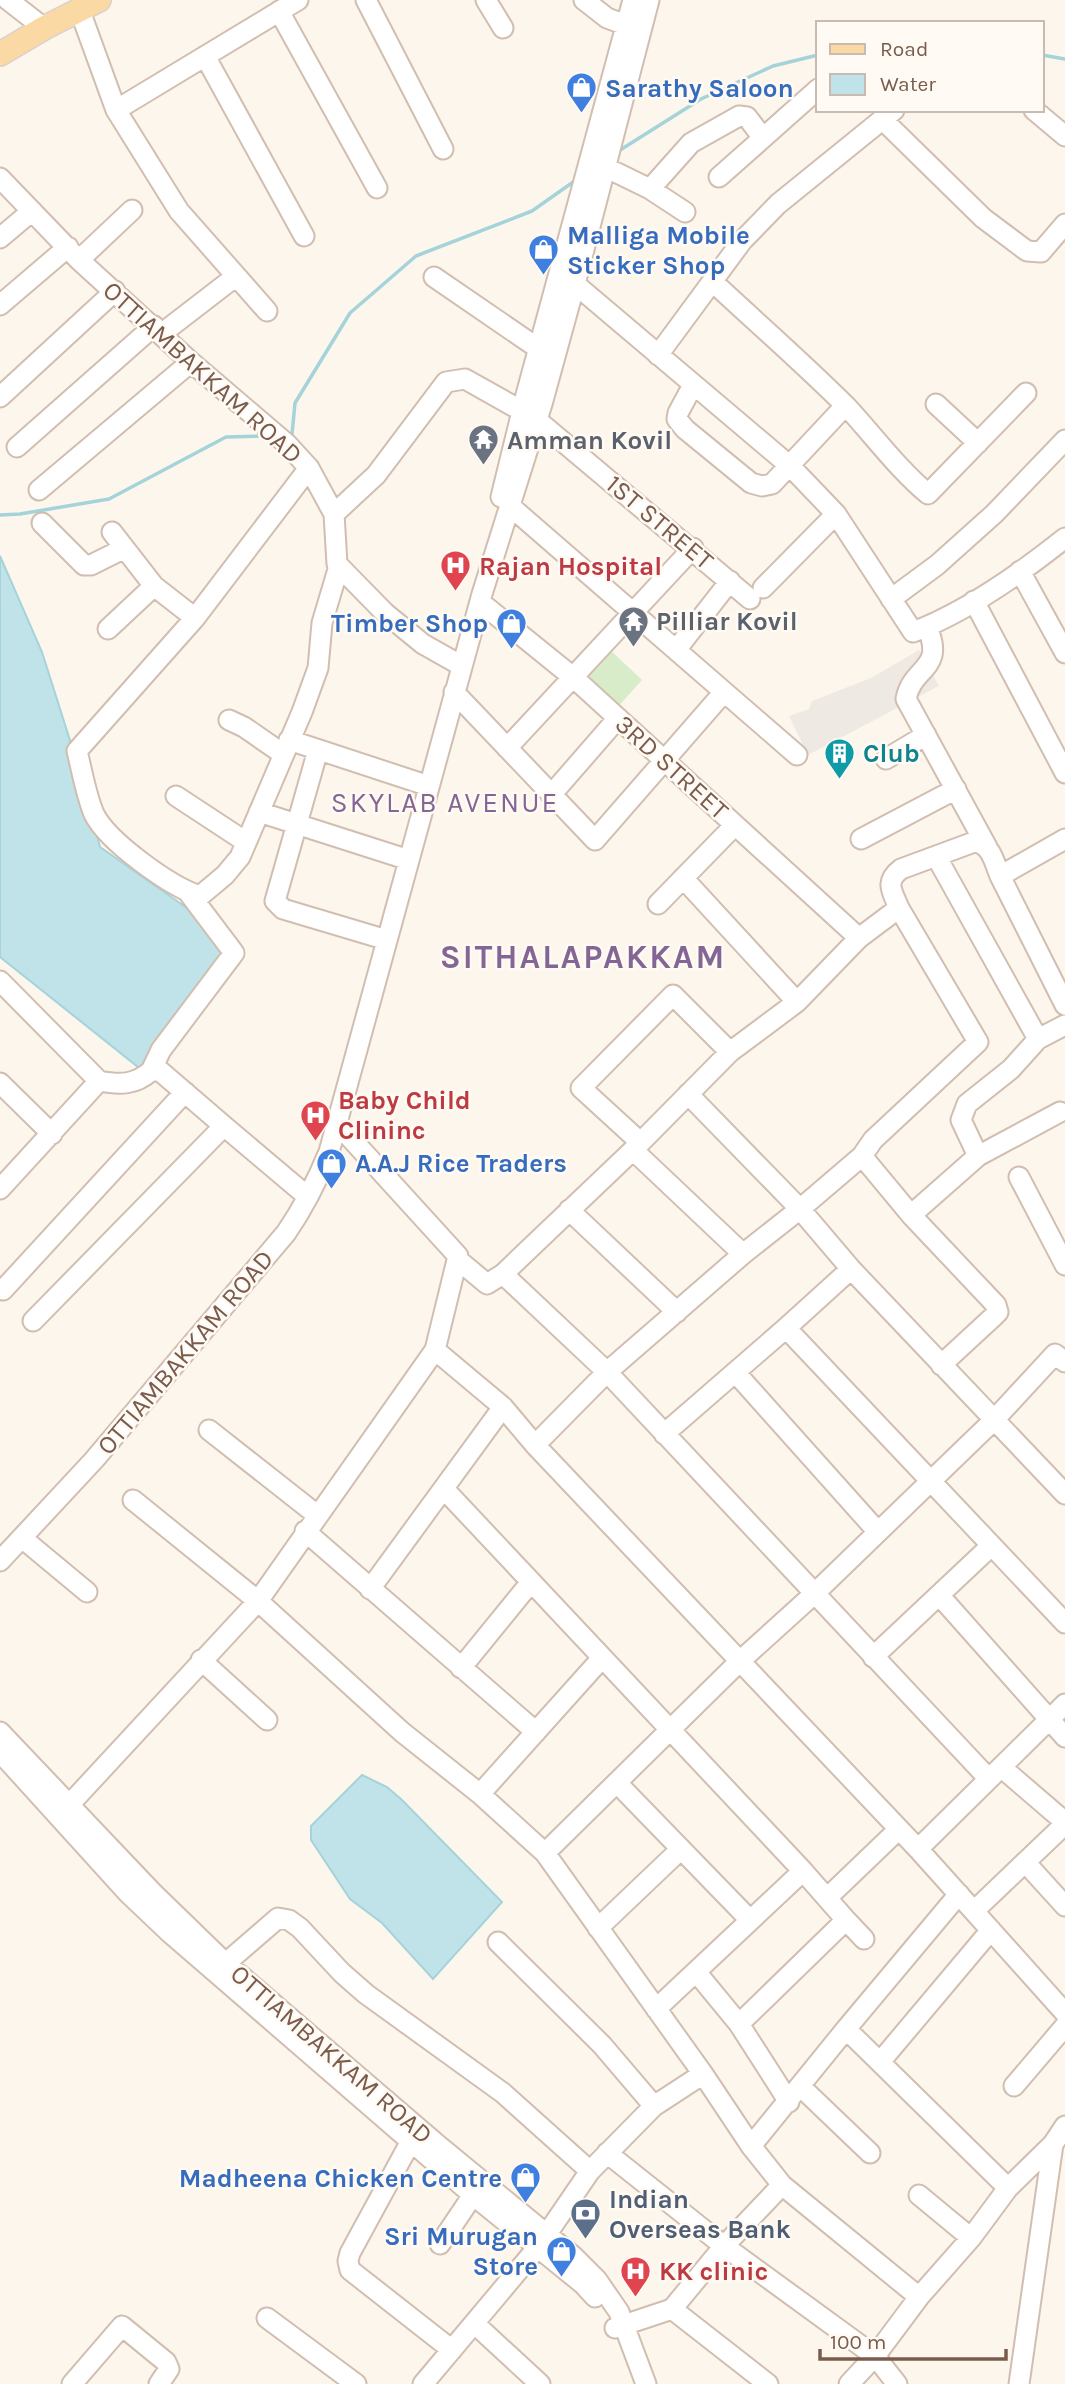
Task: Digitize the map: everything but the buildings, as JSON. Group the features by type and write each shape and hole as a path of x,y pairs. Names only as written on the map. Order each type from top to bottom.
{"main road":[{"path":"0,42 85,4"},
{"path":"0,54 40,25"}],"street":[{"path":"8,0 40,25"},
{"path":"116,110 298,0"},
{"path":"366,0 443,149"},
{"path":"486,0 503,28"},
{"path":"584,0 607,18 626,25"},
{"name":"OTTIAMBAKKAM ROAD","path":"481,598 495,523 567,281 584,187 633,0"},
{"name":"OTTIAMBAKKAM ROAD","path":"0,1561 94,1460 286,1233 308,1200 329,1152 454,692 510,506 529,415 539,349 567,281 607,166 649,0"},
{"path":"85,4 116,110 179,211 267,311"},
{"path":"279,11 377,188"},
{"path":"205,56 303,236"},
{"path":"719,177 816,91"},
{"path":"1036,112 1065,136"},
{"path":"658,355 742,241 778,204 889,113 983,218 1027,251 1041,252 1062,233"},
{"path":"650,189 691,143 739,116 747,117 763,138"},
{"path":"607,166 685,212"},
{"name":"OTTIAMBAKKAM ROAD","path":"0,178 74,254 191,362 288,444 309,468 334,514 339,566"},
{"path":"0,305 74,254 132,209"},
{"path":"0,238 32,211"},
{"path":"18,447 157,330 235,276"},
{"path":"434,277 539,349"},
{"path":"567,281 790,466 836,514 913,632 942,621 1020,571 1065,538"},
{"path":"713,282 845,406 879,441 905,475 928,494 1026,393"},
{"path":"0,397 115,291"},
{"path":"38,490 191,362"},
{"name":"1ST STREET","path":"334,514 376,475 446,382 465,379 529,415 730,581 757,593 836,514"},
{"path":"693,385 677,419 685,429 751,482 762,486 772,484 845,406"},
{"path":"936,404 978,443"},
{"path":"891,599 937,565 995,514 1065,440"},
{"path":"309,468 195,618 76,751 95,815 126,851 188,892 200,896 216,882 240,857 302,712 318,668 322,623 339,566 384,613 423,643 462,666"},
{"path":"510,506 797,755"},
{"path":"42,523 84,565 91,565 122,549"},
{"path":"111,532 154,586 195,618"},
{"path":"507,748 575,678 693,548"},
{"path":"1020,571 1065,653"},
{"path":"676,650 730,581"},
{"path":"108,629 154,586"},
{"name":"3RD STREET","path":"481,598 575,678 859,938"},
{"path":"974,601 1065,773"},
{"path":"927,627 934,650 930,662 908,688 906,699 987,847 1065,1005"},
{"path":"454,692 595,840 724,692"},
{"path":"551,795 618,718"},
{"path":"229,720 286,747 318,750 429,786"},
{"path":"886,759 926,735"},
{"path":"318,750 295,823 275,901 283,909 387,940"},
{"path":"861,839 956,789"},
{"path":"176,796 247,842"},
{"path":"259,812 409,860"},
{"path":"658,904 735,825"},
{"path":"1000,876 1065,839"},
{"path":"535,1446 607,1372 743,1254 862,1156 873,1140 978,1042 899,908 890,885 892,876 901,869 974,842 982,842 987,847"},
{"path":"936,856 1038,1039"},
{"path":"683,878 797,1002"},
{"path":"0,981 99,1081 117,1084 140,1081 152,1071 161,1050 234,953 188,892"},
{"path":"336,1122 457,1259 487,1284 503,1274 637,1146 730,1052 797,1002 859,938 899,908"},
{"path":"730,1052 673,995 581,1088 743,1254"},
{"path":"978,1156 961,1120 967,1104 1011,1069 1038,1039 1065,1025"},
{"path":"152,1071 160,1071 301,1191"},
{"path":"0,1189 99,1081"},
{"path":"0,1083 52,1134"},
{"path":"3,1290 185,1092"},
{"path":"688,1094 800,1209 850,1269 1065,1494"},
{"path":"911,1215 978,1156 1060,1112"},
{"name":"OTTIAMBAKKAM ROAD","path":"0,1545 178,1343 277,1225 301,1191 336,1122"},
{"path":"33,1321 224,1126"},
{"path":"862,1156 911,1215 996,1305 998,1312 941,1365"},
{"path":"1019,1177 1065,1265"},
{"path":"569,1210 677,1312"},
{"path":"69,1805 258,1601 435,1350 457,1259"},
{"path":"664,1434 850,1269"},
{"path":"503,1274 607,1372 873,1657 995,1773 1065,1823 974,1911"},
{"path":"786,1328 1065,1623"},
{"path":"435,1350 503,1406 535,1446 918,1849 1065,2012"},
{"path":"545,1853 740,1661 814,1594 1062,1354"},
{"path":"735,1372 878,1532"},
{"path":"370,1589 503,1406"},
{"path":"209,1430 311,1523 370,1589 536,1732"},
{"path":"444,1489 864,1939"},
{"path":"133,1500 258,1601 402,1732 480,1794 545,1853 704,2074 751,2146 782,2185 919,2297"},
{"path":"22,1538 87,1592"},
{"path":"873,1657 991,1546"},
{"path":"461,1668 531,1582"},
{"path":"939,1595 1065,1737"},
{"path":"480,1794 602,1658"},
{"path":"201,1660 267,1720"},
{"path":"918,1849 1065,1704"},
{"name":"OTTIAMBAKKAM ROAD","path":"0,1732 152,1892 226,1963 439,2146 542,2241"},
{"name":"OTTIAMBAKKAM ROAD","path":"0,1752 128,1893 169,1933 473,2195 597,2280 611,2297 632,2384"},
{"path":"617,1783 750,1920"},
{"path":"827,1898 899,1829"},
{"path":"598,1928 681,1849"},
{"path":"1025,1863 1065,1906"},
{"path":"656,2009 803,1871"},
{"path":"751,2146 959,1895"},
{"path":"226,1963 278,1918 289,1920 366,1994 503,2093 590,2171"},
{"path":"739,2024 846,1920"},
{"path":"880,2062 991,1930"},
{"path":"498,1942 602,2045 654,2106"},
{"path":"696,1973 795,2094 870,2153"},
{"path":"1014,2086 1065,2026"},
{"path":"846,2029 1008,2188"},
{"path":"423,2384 542,2241 590,2171 654,2106 704,2074"},
{"path":"849,2384 971,2238 1008,2188 1053,2144 1065,2126"},
{"path":"411,2141 348,2260 350,2270 452,2350"},
{"path":"1018,2384 1053,2144"},
{"path":"607,2153 724,2246 875,2356 897,2384"},
{"path":"619,2327 672,2309 724,2246 782,2185"},
{"path":"440,2244 473,2195"},
{"path":"919,2195 971,2238"},
{"path":"672,2309 755,2380"},
{"path":"267,2318 356,2384"},
{"path":"475,2324 540,2384"},
{"path":"72,2384 122,2326 166,2362 169,2369 159,2384"},
{"name":"OTTIAMBAKKAM ROAD","path":"619,2327 646,2384"}],"shaded area":[{"path":"919,650 939,686 808,755 789,716 809,709 812,701 871,678"}],"green space":[{"path":"607,647 642,680 615,710 577,675"}],"water":[{"path":"0,556 42,652 81,775 100,847 241,946 143,1071 0,957"},
{"path":"362,1775 387,1787 401,1799 502,1902 433,1979 382,1923 350,1899 311,1840 311,1826"}],"waterway":[{"path":"617,152 701,99 773,66 816,55"},
{"path":"1044,55 1065,59"},
{"path":"289,435 292,434 295,403 350,313 416,256 532,211 576,180"},
{"path":"0,515 109,499 226,437 264,436"}],"place":[{"name":"Sarathy Saloon","path":"582,115"},
{"name":"Malliga Mobile Sticker Shop","path":"544,277"},
{"name":"Amman Kovil","path":"484,467"},
{"name":"Rajan Hospital","path":"456,593"},
{"name":"Pilliar Kovil","path":"633,648"},
{"name":"Timber Shop","path":"511,650"},
{"name":"Club","path":"840,780"},
{"name":"Baby Child Clininc","path":"315,1142"},
{"name":"A.A.J Rice Traders","path":"332,1190"},
{"name":"Madheena Chicken Centre","path":"525,2205"},
{"name":"Indian Overseas Bank","path":"586,2241"},
{"name":"Sri Murugan Store","path":"561,2278"},
{"name":"KK clinic","path":"636,2298"}],"district":[{"name":"SKYLAB AVENUE","path":"445,802"},
{"name":"SITHALAPAKKAM","path":"583,956"}]}
